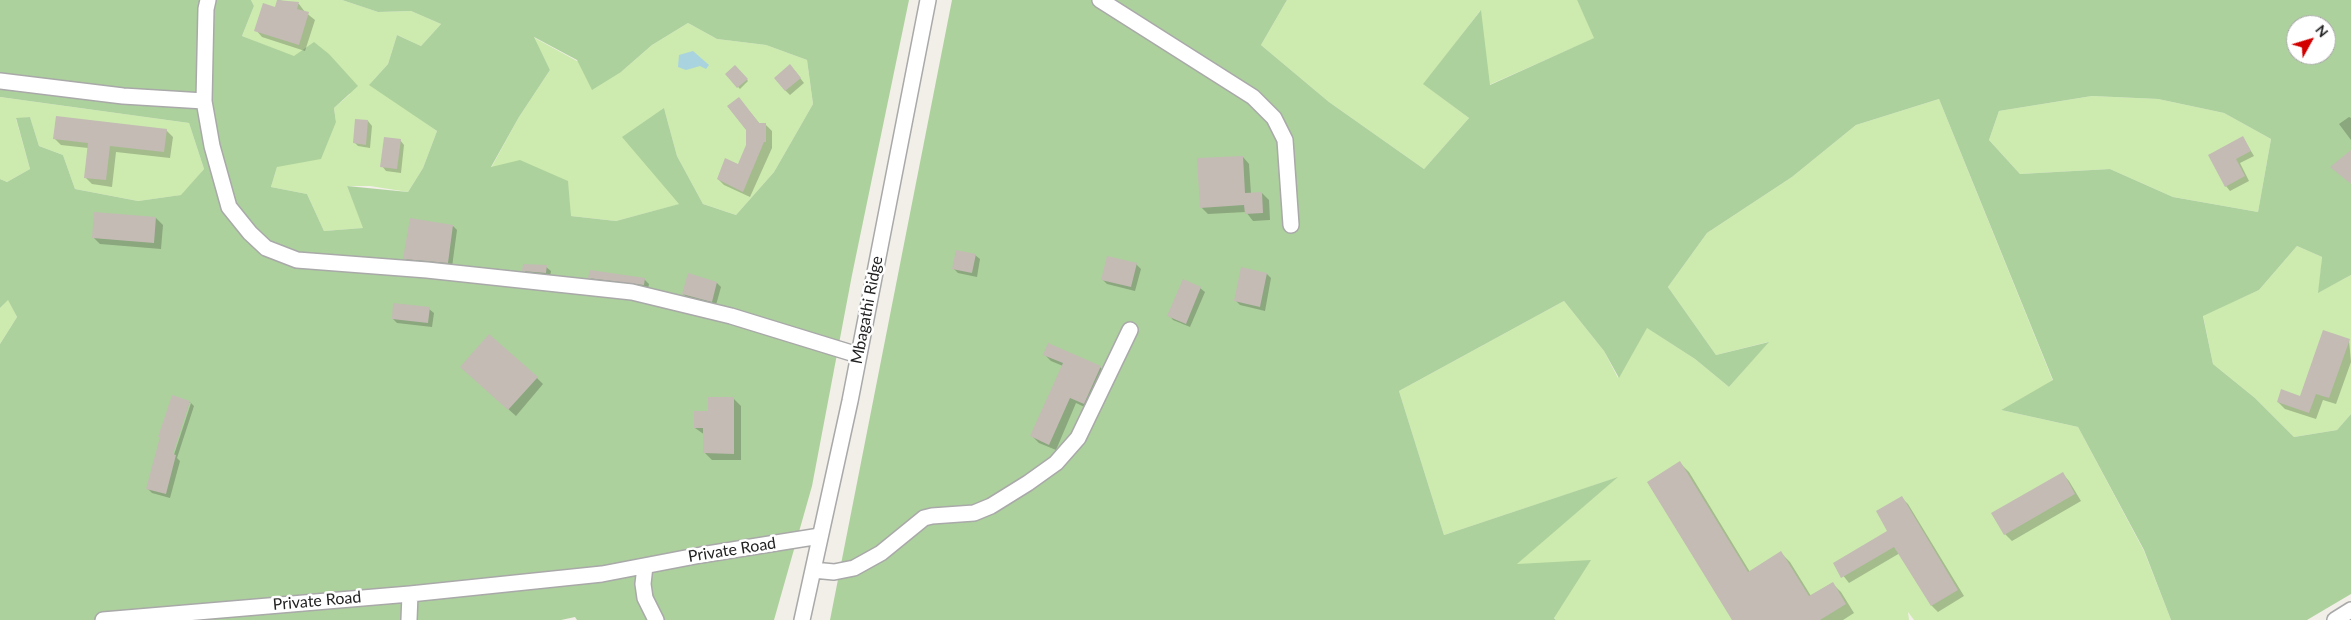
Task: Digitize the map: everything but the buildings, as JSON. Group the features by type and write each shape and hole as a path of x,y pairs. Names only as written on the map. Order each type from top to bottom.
{"street":[{"path":"208,0 204,101 212,146 229,207 250,233 266,248 297,260 427,270 632,292 731,316 858,355"},
{"name":"Mbagathi Ridge","path":"802,620 858,355 928,0"},
{"path":"1100,0 1253,97 1274,118 1285,140 1291,224"},
{"path":"0,81 123,96 204,101"},
{"path":"813,570 834,572 854,568 881,553 924,518 974,513 991,506 1028,484 1056,463 1078,438 1130,330"},
{"name":"Private Road","path":"103,620 410,594 602,574 820,536"},
{"path":"645,566 643,584 645,598 656,620"},
{"path":"409,620 410,594"},
{"path":"2335,620 2351,610"}],"green space":[{"path":"0,0 251,0 254,6 242,36 294,56 314,42 329,54 358,86 334,108 336,122 321,159 277,167 271,187 307,194 324,231 363,228 347,186 408,192 423,168 437,131 369,85 388,64 397,35 421,46 441,24 411,11 378,12 342,0 909,0 852,275 812,486 774,620 577,620 575,617 561,620 0,620 0,344 17,317 8,300 0,308 0,179 7,182 30,169 16,118 30,117 39,146 63,155 75,189 138,201 181,195 204,169 189,123 0,97","holes":["688,23 717,39 766,45 807,60 813,104 774,172 736,215 703,204 677,156 664,108 622,137 679,204 616,221 571,216 568,181 520,160 491,167 519,117 550,70 534,37 577,60 592,90 621,72 652,45"]},
{"path":"251,0 342,0 378,12 411,11 441,24 421,46 397,35 388,64 370,84 437,131 423,168 408,192 370,186 347,186 364,228 324,231 307,194 271,187 277,167 336,122 334,108 350,94 294,57 242,36 254,6"},
{"path":"952,0 1287,0 1261,45 1329,102 1424,169 1469,118 1423,84 1481,10 1490,85 1594,38 1577,0 2351,0 2351,275 2318,293 2322,257 2297,246 2259,290 2203,316 2213,364 2255,398 2294,437 2337,430 2351,414 2351,594 2307,620 2171,620 2144,550 2078,427 2001,410 2053,380 1939,99 1856,125 1792,177 1707,233 1668,287 1716,355 1769,342 1729,387 1695,359 1647,328 1619,378 1604,351 1564,301 1399,391 1444,535 1618,477 1517,564 1591,560 1554,618 1556,620 830,620","holes":["2092,96 2158,99 2224,113 2271,139 2258,212 2173,197 2110,169 2020,174 1989,140 1999,111"]},
{"path":"1287,0 1577,0 1595,38 1489,85 1480,11 1424,84 1469,118 1424,169 1329,102 1261,45"},
{"path":"688,23 717,39 766,45 807,60 813,104 774,172 736,215 703,204 677,156 664,108 680,204 616,221 571,216 491,168 519,117 550,70 533,37 577,61 621,72 652,45"},
{"path":"2092,96 2158,99 2224,113 2271,139 2258,212 2173,197 2110,169 2020,174 1989,140 1999,111"},
{"path":"0,97 189,123 204,169 182,195 138,201 75,189 63,155 39,146 30,117 16,119 30,169 7,182 0,179"},
{"path":"1939,99 2053,381 2001,410 2078,427 2144,551 2171,620 1914,620 1908,612 1909,620 1556,620 1516,564 1616,478 1444,535 1399,391 1564,301 1604,351 1618,378 1646,327 1695,359 1729,387 1768,342 1716,355 1668,287 1707,233 1792,177 1856,125"},
{"path":"2297,246 2322,257 2319,292 2351,275 2351,414 2337,430 2294,437 2255,398 2213,364 2203,315 2259,290"},
{"path":"8,299 17,317 0,344 0,308"}],"water":[{"path":"693,51 709,65 706,69 700,66 686,70 678,67 679,55"}]}
